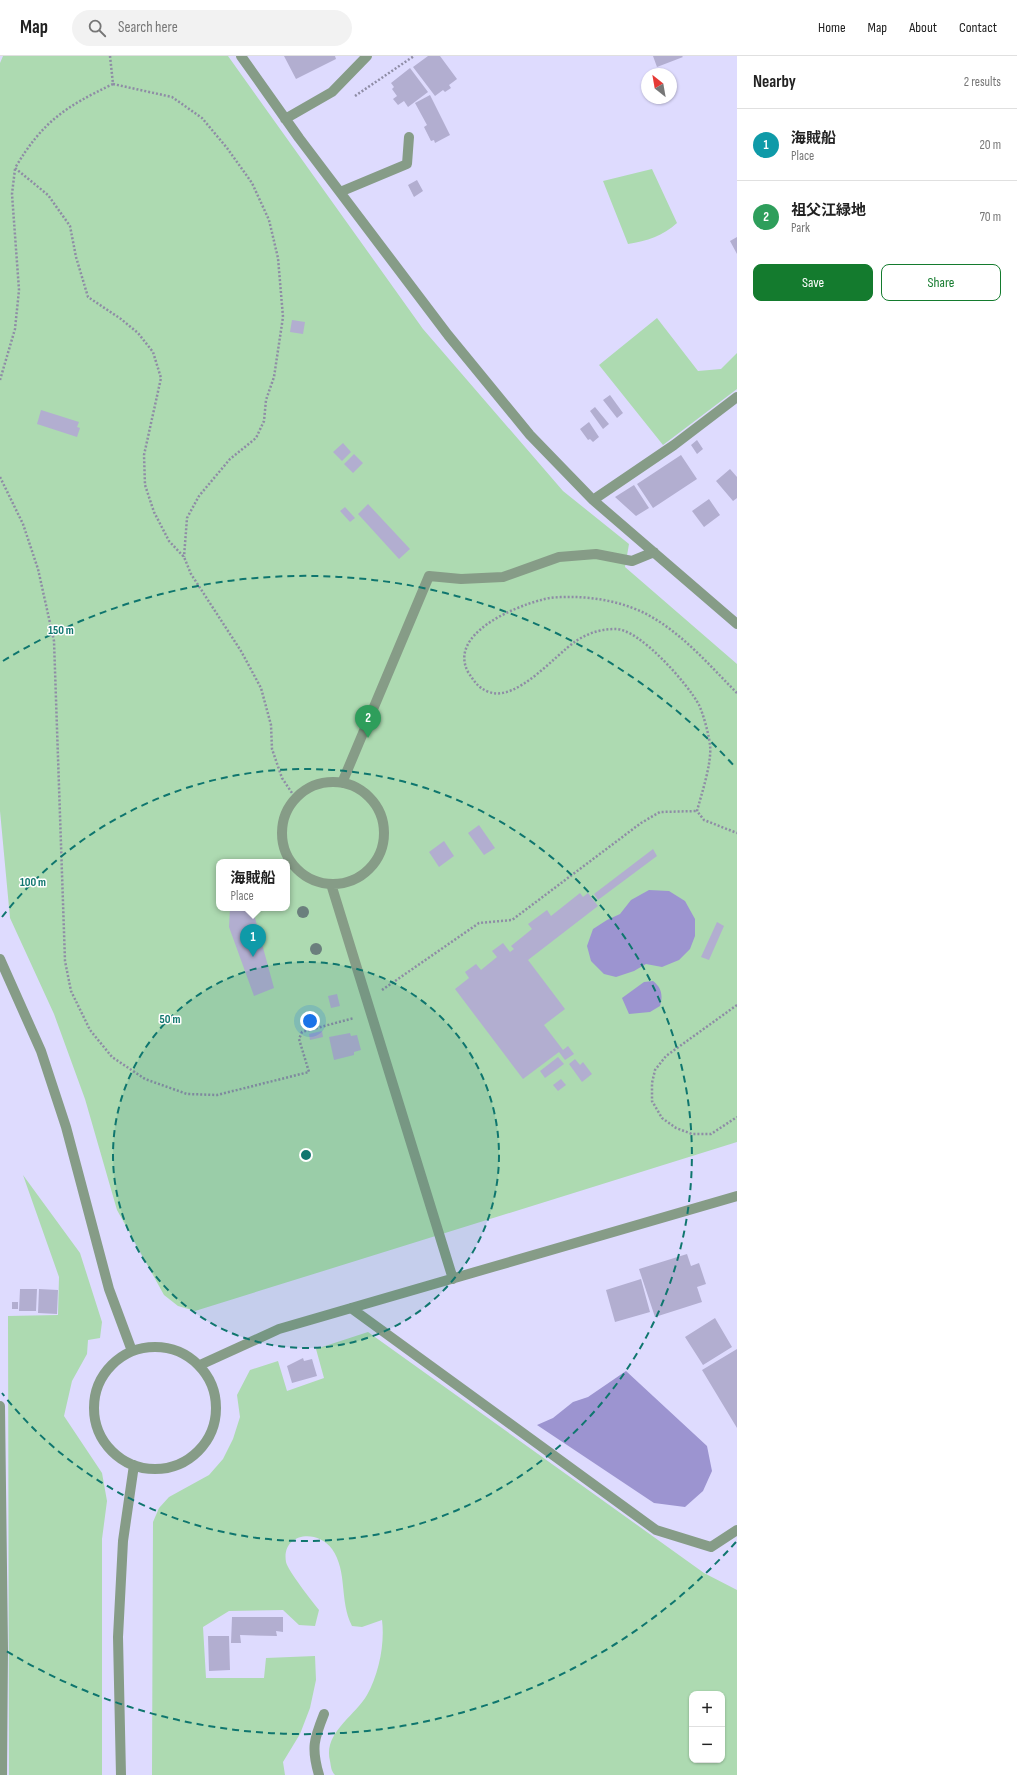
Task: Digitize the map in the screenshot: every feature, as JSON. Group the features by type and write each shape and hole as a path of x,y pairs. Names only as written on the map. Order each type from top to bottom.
{"street":[{"path":"241,56 285,120 448,335 530,434 593,500 737,624"},
{"path":"285,120 332,92 367,56"},
{"path":"340,192 407,164 409,137"},
{"path":"593,500 674,445 737,397"},
{"path":"342,783 429,576 461,579 503,577 559,557 596,554 632,561 654,552"},
{"path":"290,859 283,845 283,828 287,812 296,799 310,789 325,783 342,783 358,789 371,799 380,814 384,830 382,847 375,863 363,875 348,882 331,884 315,881 300,873 290,860"},
{"path":"331,884 452,1279"},
{"path":"0,959 41,1051 66,1127 107,1282 132,1351"},
{"path":"200,1365 278,1329 737,1196"},
{"path":"351,1308 656,1530 711,1547 737,1530"},
{"path":"156,1346 180,1351 200,1365 211,1382 216,1401 215,1422 207,1441 193,1456 175,1465 155,1469 134,1465 119,1457 105,1444 97,1427 94,1409 96,1391 104,1374 116,1360 132,1351 156,1346"},
{"path":"0,1406 2,1775"},
{"path":"121,1775 118,1637 123,1541 134,1465"},
{"path":"319,1775 315,1762 314,1738 324,1714"}],"path":[{"path":"110,56 113,84"},
{"path":"0,380 15,329 19,290 12,194 15,168 29,145 50,121 80,100 113,84 172,97 202,118 227,148 252,183 269,220 278,258 282,317 274,378 266,400 264,421 256,438 230,459 199,496 187,518 184,557"},
{"path":"15,168 48,195 70,226 76,257 88,296 121,318 138,333 153,352 161,378 144,455 145,485 154,512 169,541 184,557 191,574 241,651 261,688 271,725 272,749 282,778 296,799"},
{"path":"0,477 22,524 38,568 54,641 65,961 71,991 90,1030 112,1057 145,1079 187,1094 217,1095 309,1072 299,1039 302,1032 371,1013"},
{"path":"697,811 708,766 710,745 699,706 680,679 638,637 617,629 595,631 577,641 522,685 509,692 495,694 480,688 473,680 464,665 465,652 473,636 488,623 515,608 543,599 571,597 603,599 627,606 650,616 686,642 737,693"},
{"path":"697,811 704,820 737,833"},
{"path":"367,1001 479,923 512,920 648,819 660,812 697,811"},
{"path":"737,1005 666,1056 655,1070 652,1083 652,1101 662,1118 676,1128 692,1134 711,1134 737,1117"}],"green space":[{"path":"3,56 228,56 423,329 563,491 629,544 625,567 737,664 737,1142 195,1311 178,1306 164,1295 117,1210 85,1099 54,1014 10,918 0,811 0,63"},
{"path":"652,169 677,223 672,228 654,237 628,244 603,181"},
{"path":"657,318 698,371 721,369 737,353 737,389 663,445 599,365"},
{"path":"23,1175 80,1253 102,1322 100,1338 88,1340 87,1354 72,1381 64,1416 102,1473 107,1501 102,1539 102,1775 9,1775 8,1316 58,1315 59,1277"},
{"path":"368,1332 704,1573 737,1590 737,1775 335,1775 330,1761 329,1751 331,1742 341,1726 367,1695 371,1687 378,1668 382,1648 383,1629 382,1620 362,1627 352,1626 348,1616 342,1577 337,1558 326,1542 310,1536 294,1540 289,1545 286,1552 286,1562 295,1579 319,1610 315,1626 299,1625 283,1610 229,1611 203,1627 206,1678 264,1678 266,1658 315,1656 316,1680 310,1708 300,1734 283,1762 285,1775 152,1775 153,1522 159,1508 169,1497 209,1475 223,1459 233,1439 240,1417 237,1395 250,1370 278,1361 287,1391 324,1378 316,1349"}],"shaded area":[{"path":"649,890 669,891 685,901 695,919 695,936 690,949 679,960 662,967 646,964 634,971 616,977 604,974 591,961 587,946 593,929 620,914 631,900"},
{"path":"653,981 661,992 660,1006 650,1012 629,1014 622,998 644,982"},
{"path":"626,1371 707,1446 712,1471 703,1491 685,1507 654,1503 537,1425 553,1418 573,1402 588,1397"}],"building":[{"path":"284,56 335,56 336,59 296,79"},
{"path":"428,56 440,56 457,79 449,85 451,88 445,92 443,90 435,96 413,67"},
{"path":"653,56 682,56 683,57 657,67"},
{"path":"410,68 428,92 408,107 404,101 398,105 393,99 397,96 392,89 394,87 391,83"},
{"path":"430,95 450,135 435,143 434,140 431,141 424,127 427,125 415,103"},
{"path":"417,180 423,191 414,197 408,185"},
{"path":"737,237 737,254 730,241"},
{"path":"292,320 305,322 303,334 290,332"},
{"path":"610,395 623,413 617,418 603,400"},
{"path":"595,407 609,424 603,429 590,411"},
{"path":"41,410 79,422 77,427 80,428 77,437 37,424"},
{"path":"589,422 599,437 593,442 590,439 588,440 580,429"},
{"path":"697,440 703,449 697,454 691,445"},
{"path":"343,443 351,452 342,461 333,452"},
{"path":"354,454 363,463 353,473 344,464"},
{"path":"681,455 697,479 653,508 637,484"},
{"path":"730,469 737,477 737,498 733,501 716,481"},
{"path":"634,485 649,508 636,516 615,497"},
{"path":"709,499 720,515 704,527 692,511"},
{"path":"368,504 410,549 399,559 358,514"},
{"path":"345,507 355,518 350,522 340,511"},
{"path":"479,825 495,848 484,855 468,833"},
{"path":"444,841 454,856 439,867 429,852"},
{"path":"653,849 657,856 598,900 594,894"},
{"path":"580,893 583,897 588,893 598,906 528,960 565,1009 544,1025 563,1050 568,1046 574,1054 565,1060 559,1052 523,1079 455,989 469,978 465,972 476,964 481,970 497,957 492,951 503,943 510,952 514,949 511,946 532,929 528,924 547,910 551,916"},
{"path":"230,911 249,911 255,918 274,988 254,996 229,927"},
{"path":"717,922 724,926 709,960 701,957"},
{"path":"337,994 340,1006 331,1008 328,996"},
{"path":"322,1031 323,1037 310,1040 309,1034"},
{"path":"350,1033 351,1036 357,1035 361,1050 354,1052 354,1055 334,1060 329,1037"},
{"path":"558,1057 564,1064 545,1078 540,1071"},
{"path":"575,1059 580,1065 583,1062 592,1074 582,1082 569,1064"},
{"path":"561,1079 566,1085 558,1091 553,1085"},
{"path":"687,1254 691,1266 699,1263 706,1284 697,1287 702,1302 655,1317 639,1269"},
{"path":"641,1279 650,1312 615,1322 606,1290"},
{"path":"20,1289 37,1289 36,1311 19,1311"},
{"path":"39,1289 58,1290 57,1314 38,1313"},
{"path":"12,1302 18,1302 18,1309 12,1309"},
{"path":"715,1318 732,1347 703,1365 685,1337"},
{"path":"737,1349 737,1428 702,1370"},
{"path":"303,1358 304,1361 312,1359 317,1376 292,1383 287,1366"},
{"path":"232,1617 283,1617 283,1632 276,1631 277,1636 240,1635 241,1643 231,1643"},
{"path":"208,1636 229,1636 230,1670 209,1671"}],"place":[{"name":"祖父江緑地","path":"368,738"},
{"name":"海賊船","path":"253,957"}]}
